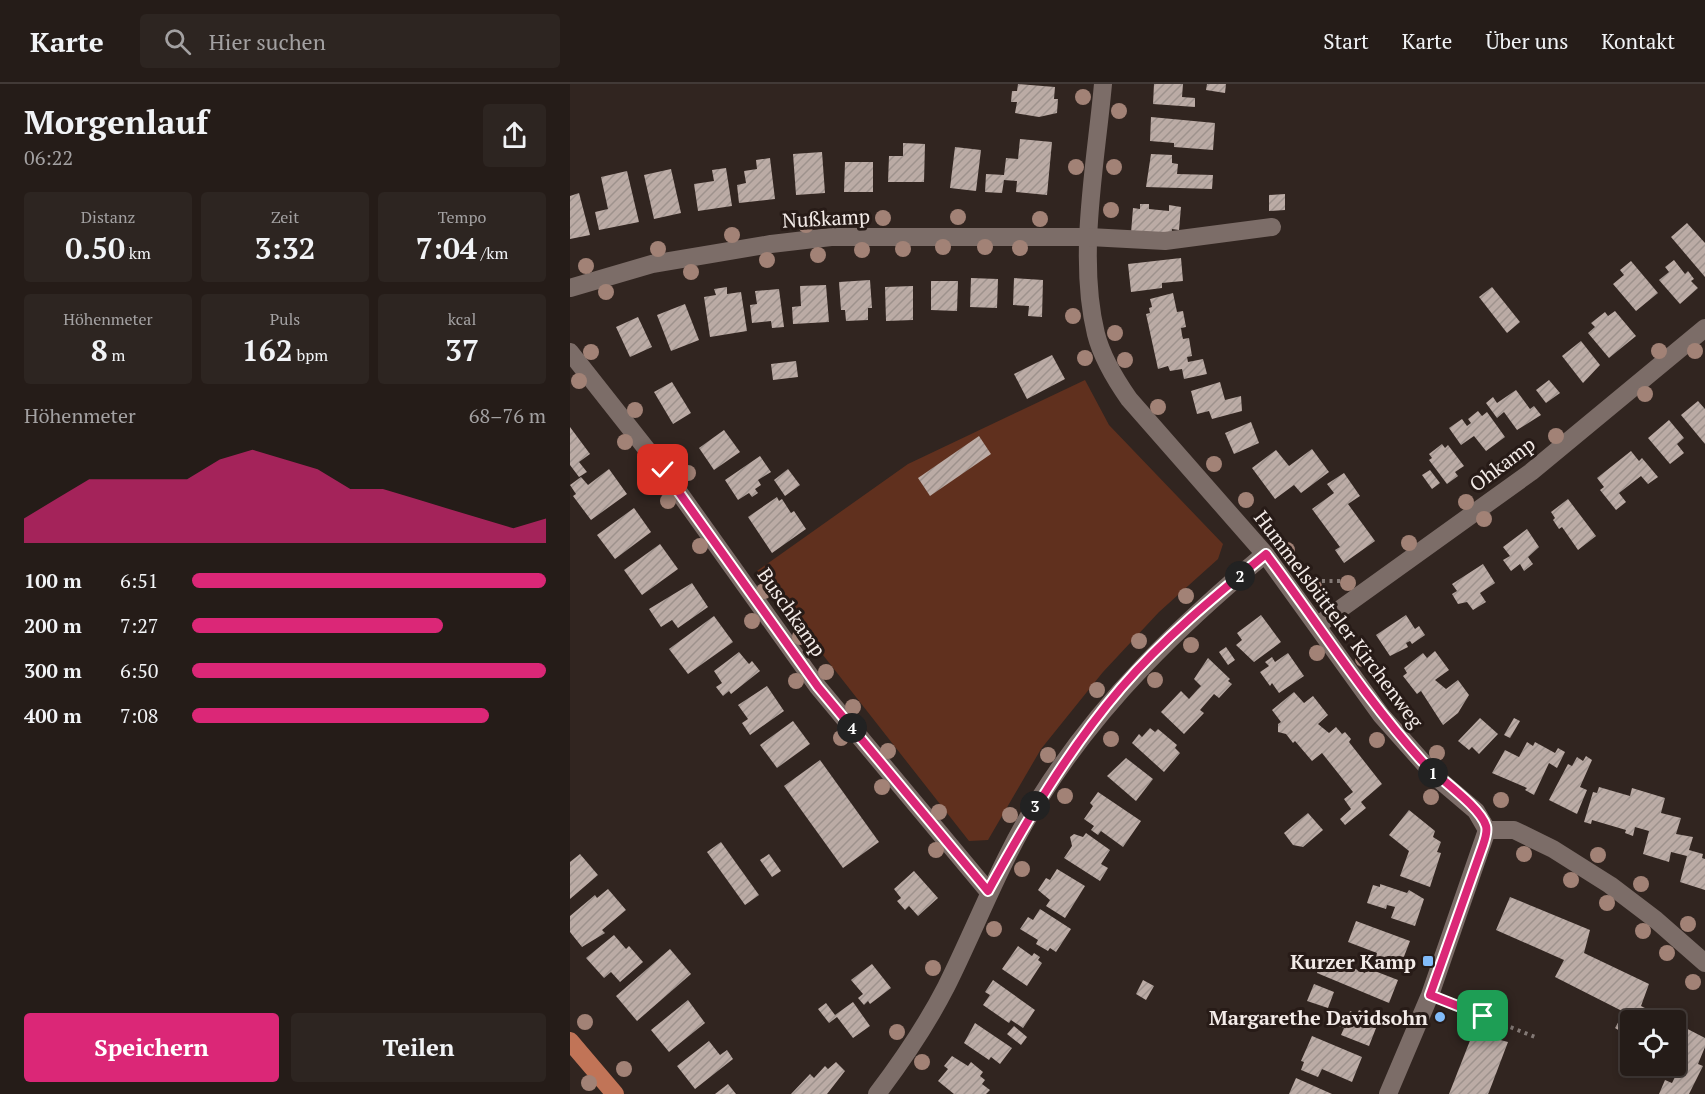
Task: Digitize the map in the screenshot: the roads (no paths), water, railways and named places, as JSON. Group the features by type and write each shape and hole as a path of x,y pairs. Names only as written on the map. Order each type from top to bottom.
{"main road":[{"path":"570,1041 615,1094"}],"street":[{"name":"Hummelsbütteler Kirchenweg","path":"1103,84 1089,237 1090,306 1097,337 1113,376 1129,399 1266,554 1381,715 1436,777 1476,811 1487,830"},
{"name":"Nußkamp","path":"570,288 652,264 771,244 831,237 1089,237 1165,241 1272,227"},
{"name":"Ohkamp","path":"1318,625 1531,472 1705,328"},
{"name":"Buschkamp","path":"570,352 663,470 818,687 988,891"},
{"path":"877,1094 893,1073 945,988 988,891 1041,796 1121,688 1195,613 1266,554"},
{"path":"1388,1094 1430,995 1487,830 1514,830 1553,849 1610,885 1656,920 1705,963"}],"place":[{"name":"Kurzer Kamp","path":"1428,961"},
{"name":"Margarethe Davidsohn","path":"1440,1017"}]}
